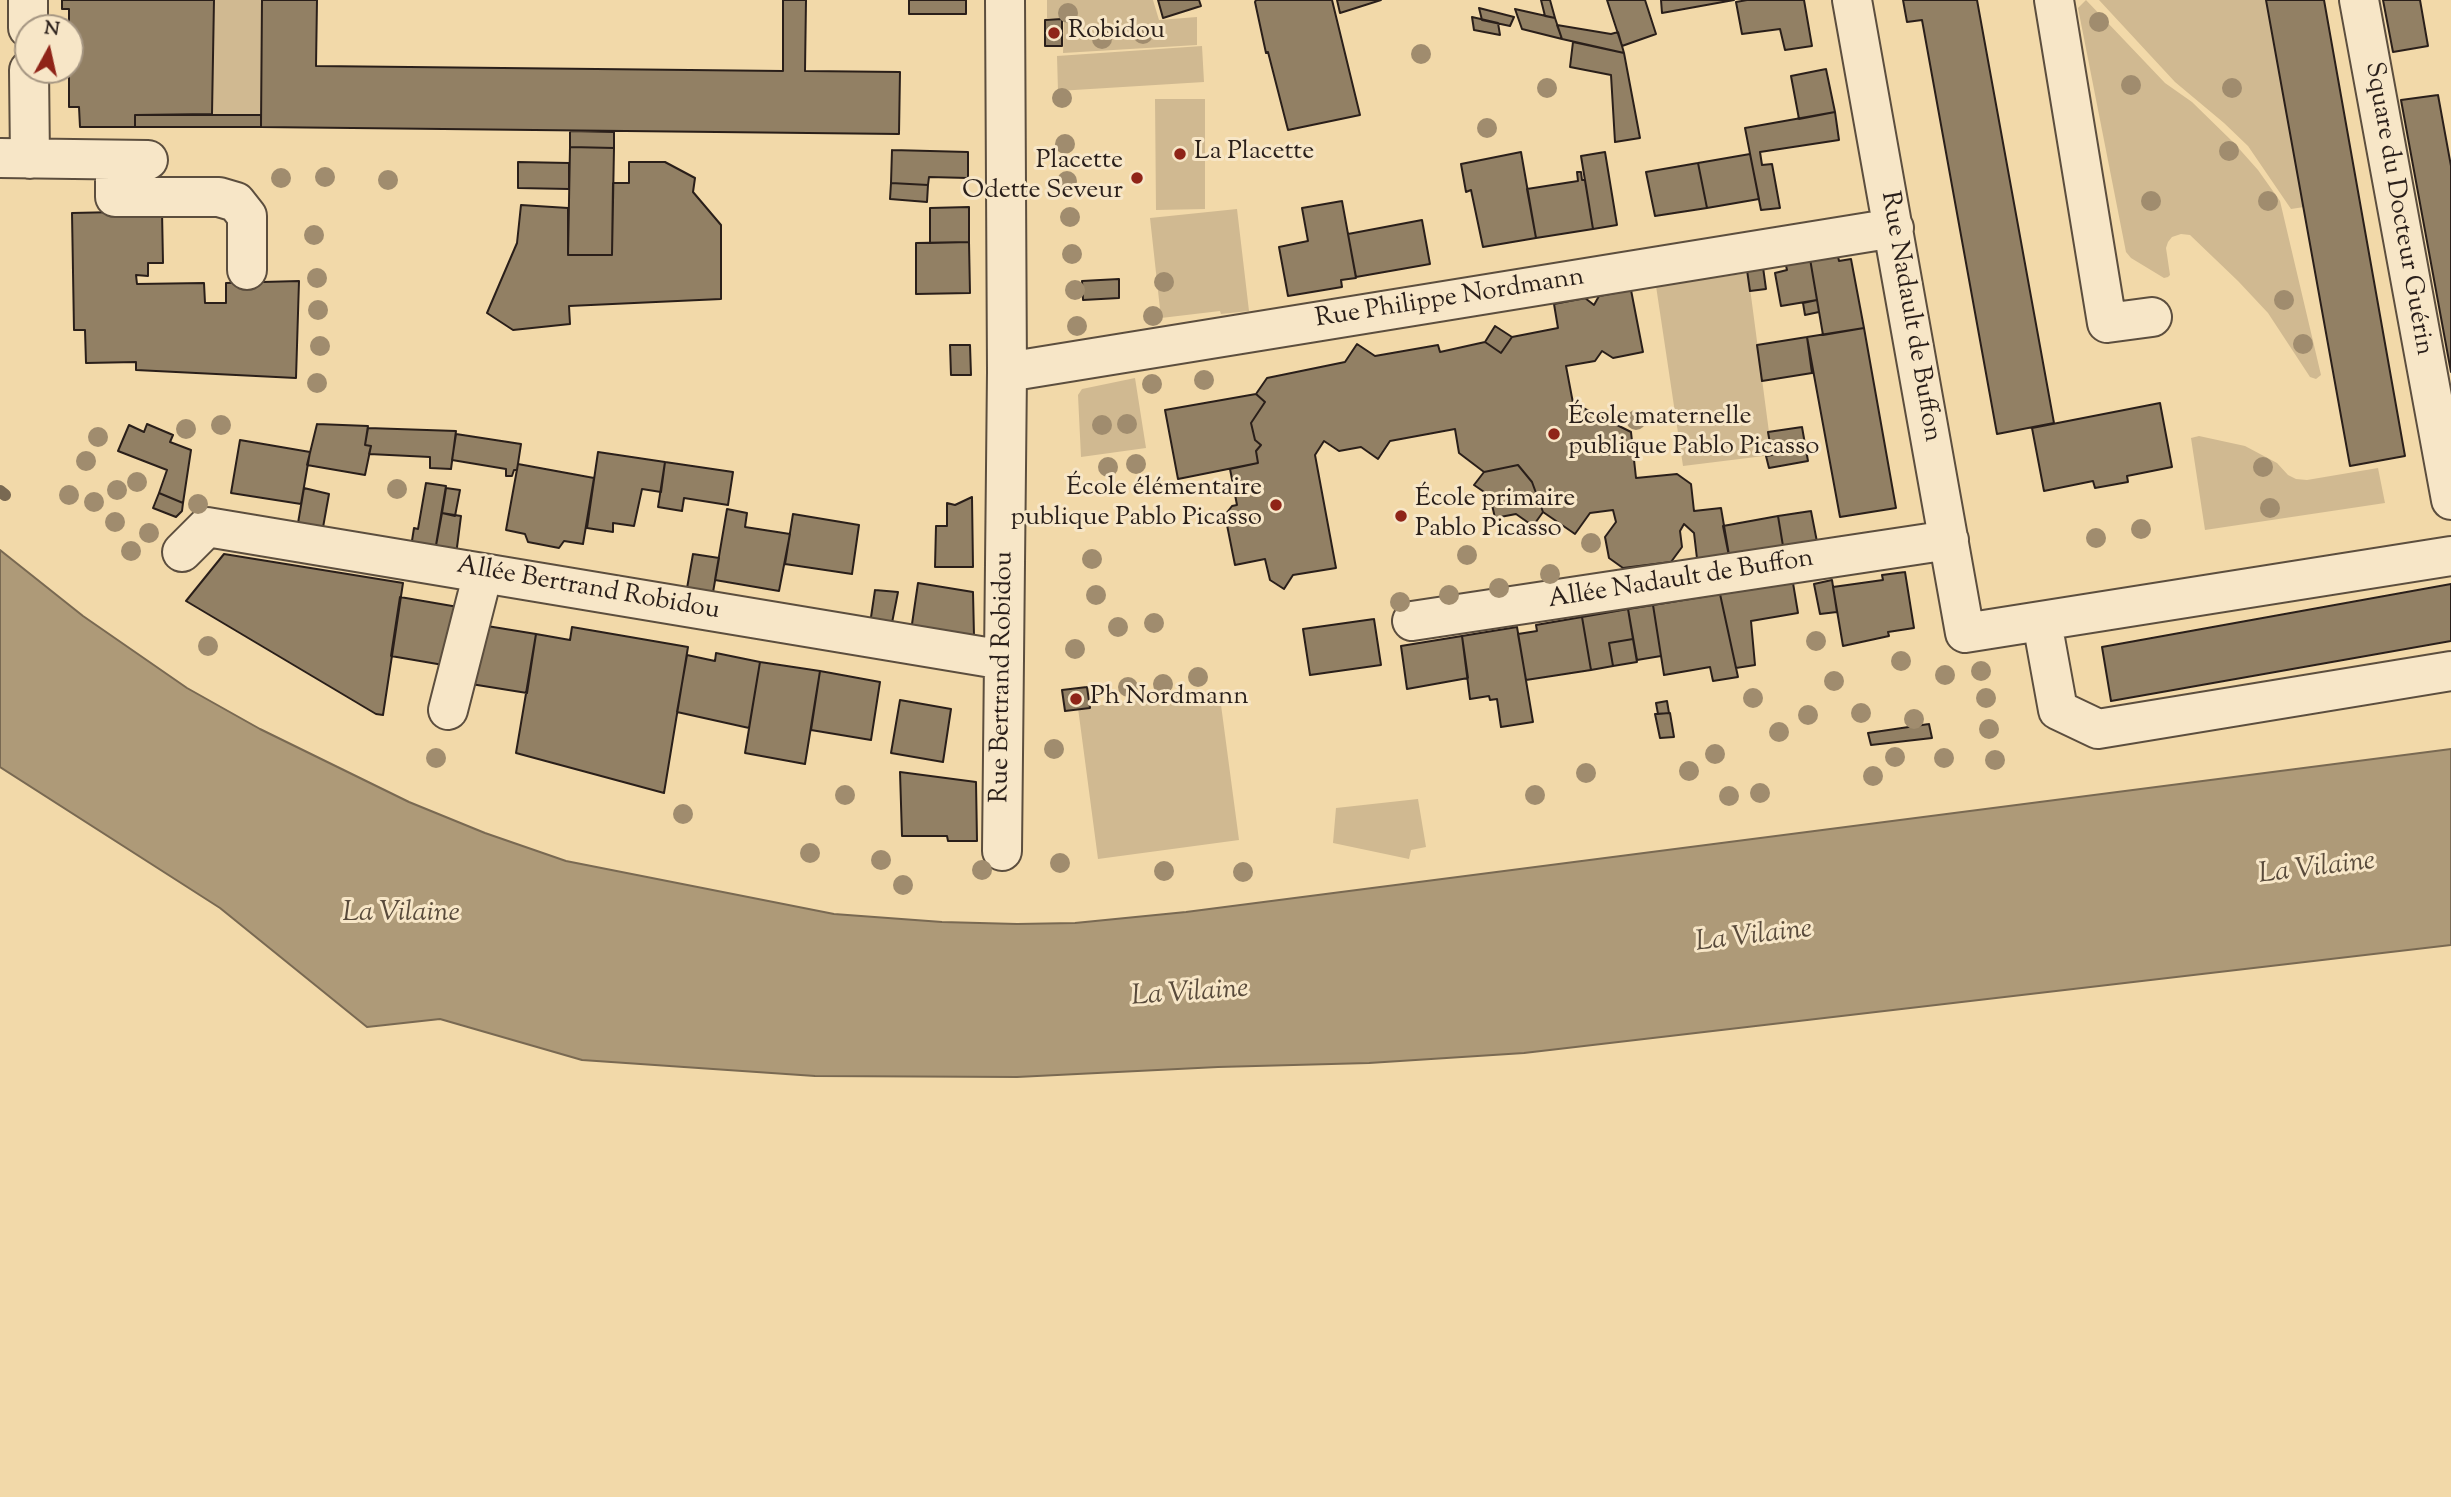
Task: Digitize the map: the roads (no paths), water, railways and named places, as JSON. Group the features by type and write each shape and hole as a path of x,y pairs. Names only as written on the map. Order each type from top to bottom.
{"street":[{"name":"Rue Bertrand Robidou","path":"1002,851 1007,372 1005,0"},
{"name":"Rue Nadault de Buffon","path":"1852,0 1965,634 2042,622"},
{"path":"2054,0 2107,323 2152,317"},
{"name":"Square du Docteur Guérin","path":"2358,0 2451,500"},
{"path":"27,84 15,158 131,160 115,197 219,197 236,202 247,216 247,270"},
{"name":"Rue Philippe Nordmann","path":"1007,372 1894,228"},
{"name":"Allée Bertrand Robidou","path":"182,552 207,527 1004,660"},
{"name":"Allée Nadault de Buffon","path":"1412,621 1949,540"},
{"path":"2451,556 2042,622 2058,710 2098,729 2451,671"},
{"path":"448,710 483,573"}],"water":[{"name":"La Vilaine","path":"0,550 83,616 187,688 260,729 409,802 485,833 566,861 834,914 1017,924 1075,923 1186,912 2451,749 2451,945 1524,1053 1369,1063 1017,1077 815,1076 582,1060 440,1019 367,1027 220,908 0,767"}],"waterway":[{"path":"0,491 5,495"}],"place":[{"name":"Robidou","path":"1054,33"},
{"name":"La Placette","path":"1180,154"},
{"name":"Placette Odette Seveur","path":"1137,178"},
{"name":"École maternelle publique Pablo Picasso","path":"1554,434"},
{"name":"École élémentaire publique Pablo Picasso","path":"1276,505"},
{"name":"École primaire Pablo Picasso","path":"1401,516"},
{"name":"Ph Nordmann","path":"1076,699"}]}
